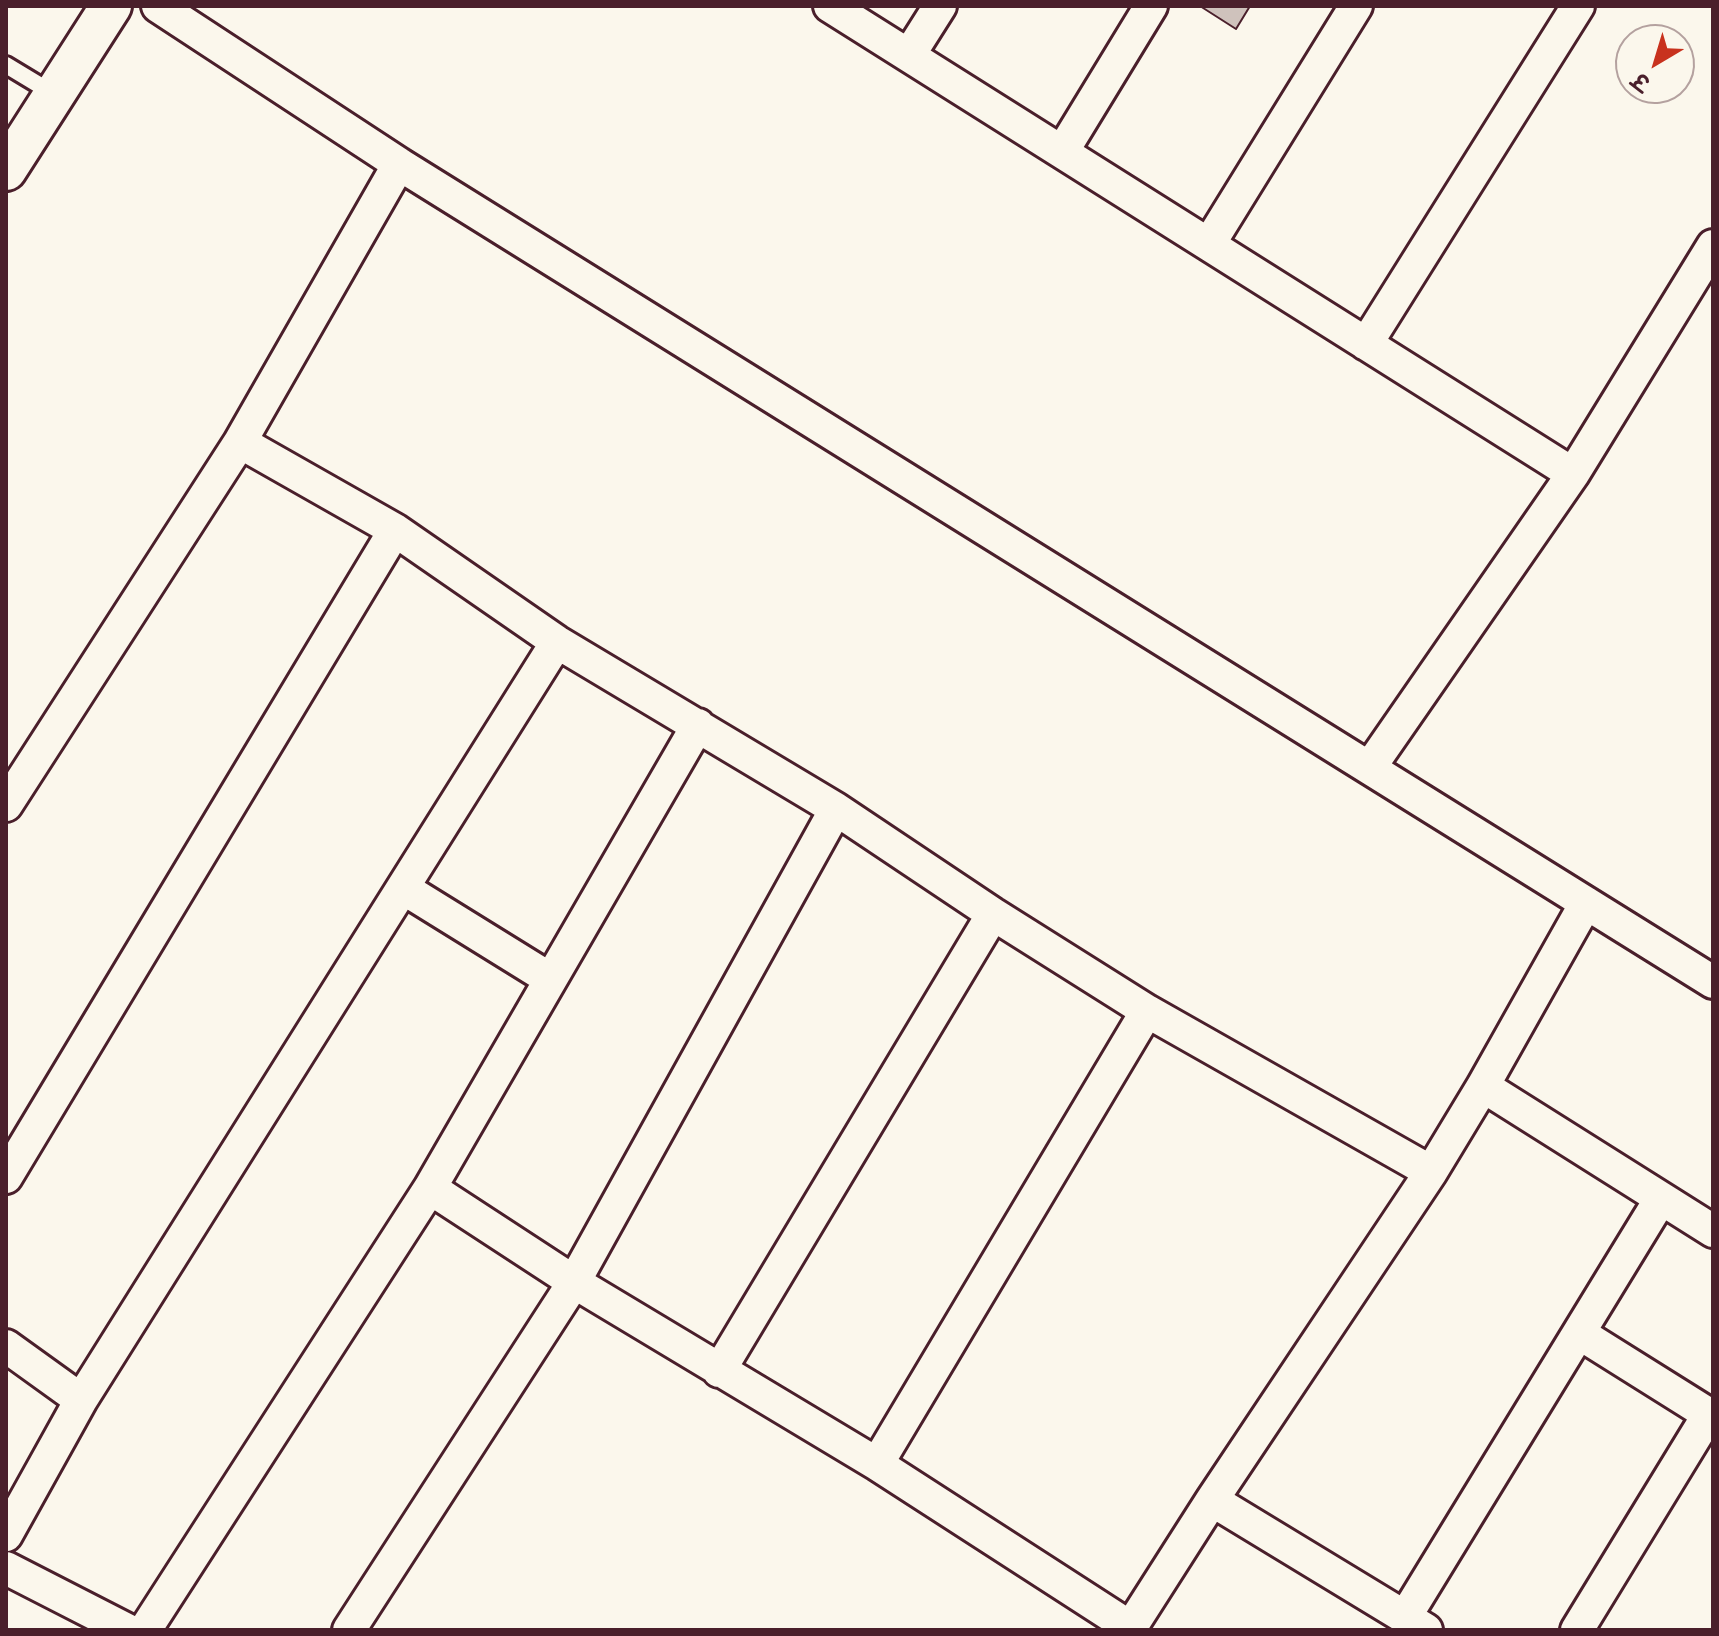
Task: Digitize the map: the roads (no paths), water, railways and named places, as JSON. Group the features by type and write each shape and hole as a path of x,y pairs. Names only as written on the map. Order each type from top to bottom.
{"street":[{"path":"6,170 111,6"},
{"path":"158,6 399,164 1713,982"},
{"path":"830,6 1573,474"},
{"path":"909,55 940,6"},
{"path":"1062,152 1151,6"},
{"path":"1209,244 1356,6"},
{"path":"1366,344 1578,6"},
{"path":"11,786 240,442 399,164"},
{"path":"1370,767 1573,474 1713,246"},
{"path":"240,442 395,530 557,642 836,809 993,914 1147,1011 1431,1172"},
{"path":"6,1177 395,530"},
{"path":"6,1535 81,1400 557,642"},
{"path":"145,1630 430,1188 698,725"},
{"path":"349,1630 574,1282 836,809"},
{"path":"403,888 550,979"},
{"path":"430,1188 574,1282 877,1464 1130,1629 1212,1500 1431,1172 1586,903"},
{"path":"719,1371 993,914"},
{"path":"877,1464 1147,1011"},
{"path":"1483,1086 1713,1231"},
{"path":"1212,1500 1415,1624 1579,1333 1660,1200"},
{"path":"1577,1630 1711,1415 1579,1333"},
{"path":"6,1346 81,1400"},
{"path":"6,1568 127,1630"}],"lane":[{"path":"6,65 54,94"}]}
